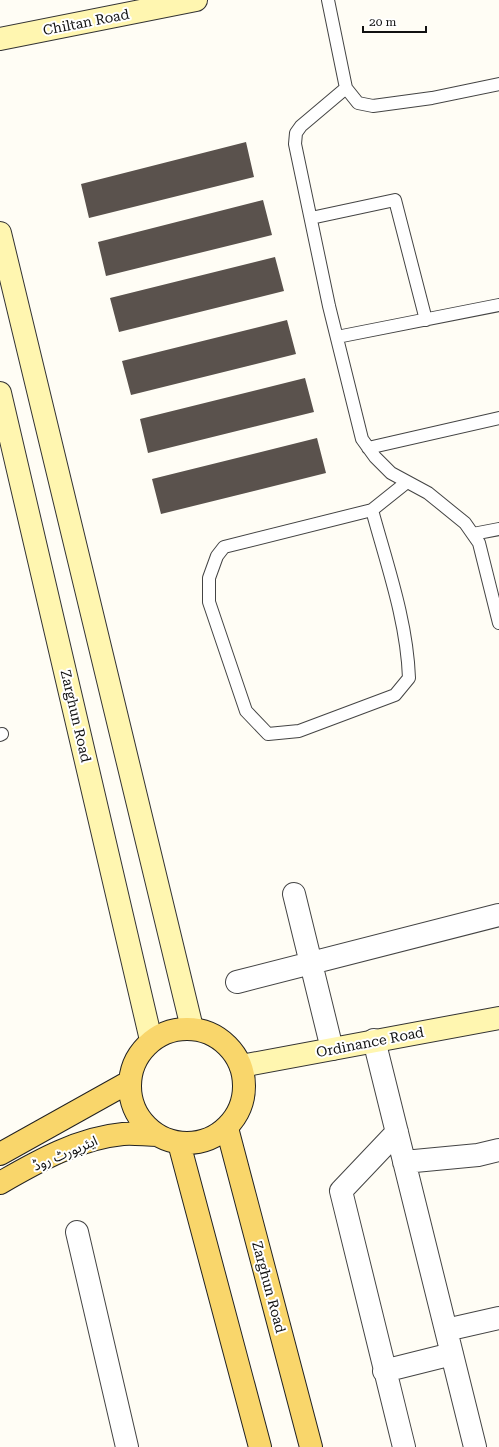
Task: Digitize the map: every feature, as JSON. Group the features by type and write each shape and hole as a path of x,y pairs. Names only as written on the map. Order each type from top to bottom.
{"main road":[{"path":"192,1028 213,1034 229,1046 241,1066 245,1086 239,1110 227,1128 204,1141 179,1143 157,1135 142,1122 130,1098 129,1082 138,1055 151,1040 172,1030 192,1028"},
{"name":"ایئرپورٹ روڈ","path":"0,1154 129,1082"},
{"name":"Zarghun Road","path":"227,1128 311,1447"},
{"name":"ایئرپورٹ روڈ","path":"0,1183 64,1150 96,1138 124,1133 157,1135"},
{"path":"179,1143 260,1447"}],"street":[{"name":"Chiltan Road","path":"0,39 196,0"},
{"path":"0,233 192,1028"},
{"name":"Zarghun Road","path":"0,393 151,1040"},
{"path":"294,894 332,1049"},
{"path":"237,982 499,916"},
{"name":"Ordinance Road","path":"241,1066 374,1040 499,1018"},
{"path":"374,1040 475,1447"},
{"path":"397,1132 342,1191 384,1371 404,1447"},
{"path":"404,1162 478,1155 499,1150"},
{"path":"77,1232 127,1447"},
{"path":"446,1330 499,1318"},
{"path":"384,1371 452,1354"}],"lane":[{"path":"328,0 346,88 358,103 373,106 432,98 499,84"},
{"path":"346,88 301,126 296,133 295,144 337,337 362,438 368,448 391,473 428,494 465,522 479,543 499,623"},
{"path":"311,218 395,200 426,320"},
{"path":"337,337 499,305"},
{"path":"368,448 499,418"},
{"path":"372,510 395,597 408,662 409,678 395,695 299,731 268,734 246,711 219,636 209,602 209,578 217,556 224,547 372,510 407,482"},
{"path":"473,534 499,529"}],"building":[{"path":"246,142 254,177 89,218 81,184"},
{"path":"263,200 272,235 106,276 98,242"},
{"path":"275,257 284,291 119,332 110,298"},
{"path":"287,320 296,354 131,395 122,361"},
{"path":"305,378 314,412 148,453 140,419"},
{"path":"317,438 326,473 161,514 152,479"}]}
